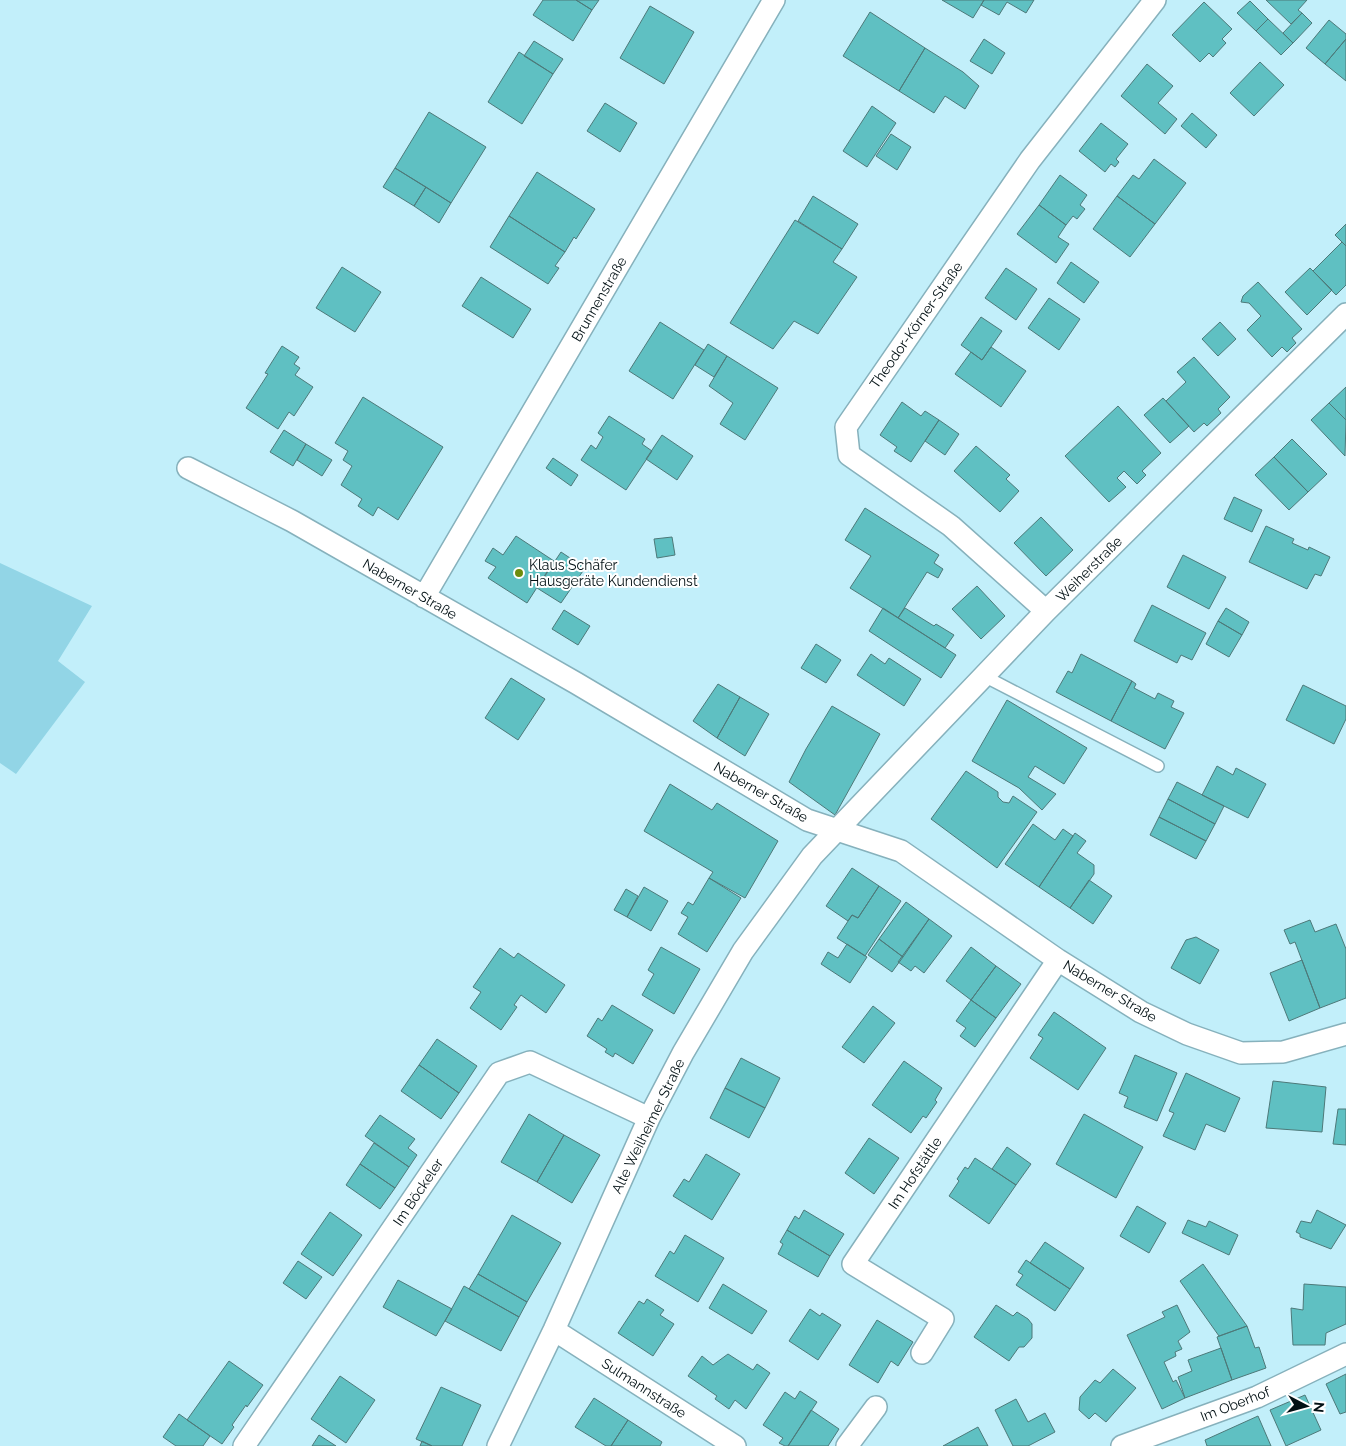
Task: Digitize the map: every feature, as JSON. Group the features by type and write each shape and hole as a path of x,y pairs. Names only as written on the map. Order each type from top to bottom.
{"street":[{"name":"Brunnenstraße","path":"424,597 774,0"},
{"name":"Theodor-Körner-Straße","path":"1046,611 951,526 849,455 846,427 1030,160 1156,0"},
{"name":"Weiherstraße","path":"838,830 1046,611 1346,314"},
{"name":"Naberner Straße","path":"188,468 292,521 576,683 807,820 902,850 1058,960 1141,1012 1188,1034 1241,1053 1283,1052 1346,1034"},
{"name":"Alte Weilheimer Straße","path":"498,1446 554,1330 649,1118 682,1054 743,951 812,856 838,830"},
{"name":"Im Hofstättle","path":"922,1353 943,1319 853,1264 1058,960"},
{"name":"Im Böckeler","path":"244,1446 499,1074 530,1062 649,1118"},
{"name":"Sulmannstraße","path":"554,1330 735,1446"},
{"name":"Im Oberhof","path":"1122,1446 1257,1397 1346,1354"},
{"path":"847,1446 876,1407"}],"lane":[{"path":"984,676 1158,766"}],"shaded area":[{"path":"0,563 92,606 58,661 85,682 16,774 0,763"}],"building":[{"path":"543,0 576,0 592,10 573,41 533,15"},
{"path":"576,0 599,0 592,10"},
{"path":"942,0 984,0 973,18"},
{"path":"984,0 1034,0 1026,13 1007,2 999,15 981,5"},
{"path":"1266,0 1307,0 1298,10 1302,13 1291,24"},
{"path":"1250,1 1268,19 1256,31 1237,13"},
{"path":"1204,2 1232,29 1222,39 1226,43 1213,57 1209,53 1200,62 1172,35"},
{"path":"650,6 694,32 664,84 620,58"},
{"path":"870,12 925,48 899,91 843,56"},
{"path":"1302,13 1312,23 1293,43 1283,33"},
{"path":"1268,19 1293,43 1281,55 1256,31"},
{"path":"1329,20 1346,34 1346,39 1325,64 1306,48"},
{"path":"984,39 1005,53 992,74 970,61"},
{"path":"1346,39 1346,81 1325,64"},
{"path":"534,41 563,59 553,74 524,56"},
{"path":"925,48 963,72 979,86 965,109 945,96 934,113 899,91"},
{"path":"519,52 553,74 522,124 488,102"},
{"path":"1260,62 1284,85 1254,116 1230,93"},
{"path":"1147,64 1173,86 1158,103 1177,119 1165,134 1121,96"},
{"path":"605,103 637,123 620,152 587,131"},
{"path":"872,106 896,123 867,167 843,151"},
{"path":"429,112 486,147 451,203 395,168"},
{"path":"1192,113 1217,135 1206,148 1181,126"},
{"path":"1101,123 1128,144 1116,159 1119,162 1115,167 1111,164 1105,172 1079,151"},
{"path":"891,134 911,147 897,170 876,156"},
{"path":"1154,159 1186,183 1155,224 1117,196 1133,175 1139,179"},
{"path":"395,168 426,187 414,206 383,187"},
{"path":"537,172 595,209 576,239 574,237 565,252 509,216"},
{"path":"1060,175 1087,195 1080,205 1085,209 1077,219 1073,216 1066,225 1039,205"},
{"path":"426,187 451,203 439,223 414,206"},
{"path":"813,196 858,224 842,249 798,221"},
{"path":"1117,196 1155,224 1130,257 1093,229"},
{"path":"1039,205 1066,225 1058,237 1069,244 1056,263 1017,234"},
{"path":"509,216 565,252 555,266 559,268 548,284 490,247"},
{"path":"795,220 842,249 833,262 857,277 818,334 794,321 773,349 730,323"},
{"path":"1346,224 1346,246 1335,235"},
{"path":"1342,242 1346,246 1346,285 1336,295 1313,271"},
{"path":"1071,262 1099,282 1084,303 1057,283"},
{"path":"342,267 381,292 355,332 316,308"},
{"path":"1006,268 1037,289 1016,320 985,298"},
{"path":"1310,268 1332,290 1307,315 1285,292"},
{"path":"481,277 531,309 513,338 462,306"},
{"path":"1258,282 1302,329 1292,338 1296,343 1287,352 1282,347 1272,357 1247,330 1261,316 1249,303 1241,302 1243,296"},
{"path":"1049,298 1080,319 1059,350 1028,328"},
{"path":"981,317 1002,331 982,360 961,345"},
{"path":"660,322 704,350 673,399 629,371"},
{"path":"1220,322 1236,339 1218,356 1202,339"},
{"path":"708,344 727,356 714,377 695,365"},
{"path":"282,346 299,357 294,364 300,368 295,375 313,387 294,416 289,412 278,429 246,408 268,374 265,373"},
{"path":"991,347 1026,371 1001,407 955,374 971,352 982,360"},
{"path":"727,356 778,388 745,440 720,424 733,403 709,386"},
{"path":"1194,357 1230,397 1218,409 1221,413 1207,426 1204,423 1194,432 1166,401 1186,382 1177,372"},
{"path":"1346,387 1346,420 1329,403"},
{"path":"363,397 443,447 398,520 378,507 373,516 358,506 362,499 341,485 352,466 343,460 348,451 335,443"},
{"path":"1163,398 1189,426 1170,443 1144,415"},
{"path":"902,402 921,416 925,411 939,420 911,462 894,451 897,447 880,435"},
{"path":"1329,403 1346,420 1345,456 1311,420"},
{"path":"1118,406 1161,453 1142,471 1146,475 1137,484 1124,471 1117,478 1126,487 1109,502 1065,456"},
{"path":"609,416 645,439 642,444 652,451 626,490 581,460 591,445 596,449 603,437 598,433"},
{"path":"939,420 959,434 945,455 925,441"},
{"path":"284,430 306,444 293,466 270,452"},
{"path":"662,435 693,456 677,480 646,459"},
{"path":"1292,439 1327,474 1308,492 1274,457"},
{"path":"306,444 332,460 322,476 297,460"},
{"path":"976,446 1010,475 1006,479 1019,491 1000,512 954,471"},
{"path":"1274,457 1308,492 1289,510 1255,475"},
{"path":"553,458 578,475 571,486 546,468"},
{"path":"1234,497 1262,510 1252,532 1224,519"},
{"path":"865,508 939,555 934,563 943,569 938,578 927,572 898,618 850,588 871,556 845,540"},
{"path":"1041,517 1073,550 1046,576 1014,543"},
{"path":"1266,526 1294,539 1292,543 1308,550 1309,547 1330,557 1321,576 1315,574 1307,589 1249,562"},
{"name":"Klaus Schäfer Hausgeräte Kundendienst","path":"516,536 554,561 527,603 488,578 496,567 485,561 493,548 503,555"},
{"path":"672,537 675,555 657,558 654,539"},
{"path":"561,552 585,568 561,603 537,588"},
{"path":"1183,555 1226,577 1209,609 1167,587"},
{"path":"977,586 1005,616 981,639 952,609"},
{"path":"1152,605 1206,633 1192,660 1181,655 1177,663 1134,641"},
{"path":"883,608 956,655 941,678 869,631"},
{"path":"905,608 934,626 936,624 954,635 945,648 898,618"},
{"path":"1226,608 1249,622 1242,635 1218,621"},
{"path":"564,610 590,626 578,645 552,629"},
{"path":"1218,621 1242,635 1229,657 1206,644"},
{"path":"816,644 841,660 826,683 801,668"},
{"path":"871,654 885,664 889,658 921,679 904,706 857,675"},
{"path":"1081,654 1132,681 1111,721 1056,692 1068,671 1072,673"},
{"path":"511,678 545,699 518,740 485,718"},
{"path":"1132,681 1136,684 1134,688 1155,699 1158,693 1174,701 1171,707 1184,713 1165,749 1111,721"},
{"path":"718,684 740,697 717,738 693,721"},
{"path":"1303,685 1346,706 1346,719 1334,744 1286,720"},
{"path":"740,697 769,714 745,756 717,738"},
{"path":"1007,700 1087,748 1064,784 1035,766 1028,777 1056,794 1042,810 1019,788 972,761"},
{"path":"832,706 880,734 835,815 789,782"},
{"path":"1217,766 1233,775 1236,768 1266,784 1248,818 1202,795"},
{"path":"966,771 998,792 998,797 1003,802 1009,803 1013,796 1037,812 997,868 931,819"},
{"path":"1177,782 1224,806 1215,824 1168,799"},
{"path":"670,784 712,810 717,803 778,841 745,898 709,878 713,872 644,831"},
{"path":"1168,799 1215,824 1206,841 1159,817"},
{"path":"1159,817 1206,841 1196,859 1150,835"},
{"path":"1033,824 1055,840 1063,829 1073,836 1039,887 1005,864"},
{"path":"1075,833 1086,841 1077,853 1094,865 1094,874 1070,908 1039,887"},
{"path":"852,868 879,886 858,918 852,915 848,921 826,906"},
{"path":"709,878 741,898 707,952 678,934 688,917 681,913 688,902 693,905"},
{"path":"1089,880 1112,896 1093,924 1070,908"},
{"path":"879,886 901,901 865,956 837,938 852,915 858,918"},
{"path":"644,887 668,901 651,931 627,917"},
{"path":"626,889 638,896 627,917 614,910"},
{"path":"906,902 929,919 903,957 879,939"},
{"path":"929,919 952,936 924,973 915,966 911,971 898,962"},
{"path":"1310,920 1315,932 1336,924 1346,949 1346,998 1320,1008 1295,942 1290,944 1284,930"},
{"path":"1196,937 1219,950 1200,984 1171,968 1186,940"},
{"path":"879,939 903,957 892,972 868,955"},
{"path":"847,944 867,957 850,983 821,964 828,952 838,958"},
{"path":"661,947 700,969 674,1014 642,995 654,974 648,970"},
{"path":"971,947 996,966 971,1000 946,981"},
{"path":"500,948 514,958 518,953 565,985 546,1013 521,995 514,1005 517,1007 501,1030 470,1008 481,992 473,987"},
{"path":"1302,960 1320,1008 1289,1021 1270,973"},
{"path":"996,966 1021,984 996,1018 971,1000"},
{"path":"971,1000 996,1018 975,1047 960,1036 966,1028 956,1021"},
{"path":"612,1005 653,1030 633,1064 615,1053 613,1057 605,1052 607,1049 587,1036 598,1018 602,1021"},
{"path":"873,1006 895,1023 864,1063 842,1047"},
{"path":"1054,1012 1106,1048 1078,1090 1030,1058 1043,1038 1038,1035"},
{"path":"437,1039 477,1066 459,1093 419,1065"},
{"path":"1135,1055 1177,1073 1157,1121 1124,1107 1128,1097 1119,1093"},
{"path":"741,1058 780,1078 765,1108 725,1088"},
{"path":"904,1061 942,1088 935,1100 937,1102 926,1118 923,1116 911,1133 872,1105"},
{"path":"419,1065 459,1093 441,1119 401,1091"},
{"path":"1186,1073 1240,1098 1225,1132 1206,1124 1195,1150 1163,1136 1174,1113 1169,1111"},
{"path":"1273,1081 1326,1087 1322,1132 1266,1128"},
{"path":"725,1088 765,1108 749,1138 710,1118"},
{"path":"1338,1109 1346,1109 1346,1145 1333,1144"},
{"path":"529,1114 564,1135 537,1182 501,1162"},
{"path":"1084,1114 1143,1147 1116,1198 1056,1164"},
{"path":"380,1115 415,1139 408,1148 417,1155 409,1167 365,1136"},
{"path":"564,1135 600,1155 572,1203 537,1182"},
{"path":"869,1138 899,1158 874,1194 845,1173"},
{"path":"374,1143 409,1167 395,1188 360,1164"},
{"path":"1007,1147 1031,1164 1016,1185 992,1169"},
{"path":"706,1154 740,1174 712,1220 673,1196 684,1179 689,1182"},
{"path":"975,1158 1016,1185 989,1224 949,1196 959,1181 957,1179 965,1167 968,1169"},
{"path":"360,1164 395,1188 380,1209 346,1185"},
{"path":"1137,1206 1166,1223 1149,1253 1120,1236"},
{"path":"804,1210 844,1234 830,1256 787,1230 795,1216 799,1219"},
{"path":"1317,1210 1346,1225 1331,1249 1300,1237 1300,1234 1296,1232 1301,1221 1311,1223"},
{"path":"330,1212 362,1235 333,1276 301,1254"},
{"path":"512,1215 561,1243 527,1302 478,1274"},
{"path":"1188,1220 1206,1227 1209,1221 1238,1235 1229,1255 1182,1233"},
{"path":"787,1230 830,1256 818,1277 778,1254 783,1244 780,1242"},
{"path":"685,1235 724,1258 698,1302 655,1276 670,1251 674,1254"},
{"path":"1045,1242 1084,1268 1070,1289 1030,1263"},
{"path":"1026,1260 1070,1289 1055,1311 1016,1285 1023,1275 1018,1272"},
{"path":"298,1261 322,1277 306,1299 283,1283"},
{"path":"1203,1264 1247,1326 1219,1336 1180,1281"},
{"path":"478,1274 527,1302 519,1317 469,1289"},
{"path":"398,1280 452,1309 436,1336 383,1307"},
{"path":"723,1284 767,1311 752,1334 709,1308"},
{"path":"1304,1284 1346,1287 1346,1324 1326,1333 1325,1345 1293,1345 1291,1308 1303,1310"},
{"path":"464,1286 519,1317 501,1351 445,1321"},
{"path":"647,1299 664,1310 660,1315 674,1324 653,1356 618,1333 639,1301 644,1304"},
{"path":"996,1305 1013,1316 1017,1312 1032,1324 1032,1338 1024,1347 1019,1347 1009,1361 974,1337"},
{"path":"1177,1305 1190,1332 1178,1341 1182,1349 1175,1352 1176,1356 1164,1362 1173,1382 1176,1380 1185,1398 1162,1409 1127,1335 1165,1317 1162,1312"},
{"path":"810,1309 820,1316 822,1313 841,1325 818,1360 789,1341"},
{"path":"877,1320 913,1342 898,1366 891,1361 878,1383 849,1365"},
{"path":"1247,1326 1255,1348 1259,1347 1266,1368 1232,1380 1217,1337"},
{"path":"1221,1348 1232,1380 1185,1398 1178,1377 1192,1371 1188,1360"},
{"path":"728,1354 753,1370 757,1364 770,1373 746,1409 735,1400 729,1409 715,1399 717,1396 688,1376 702,1356 713,1365"},
{"path":"229,1361 263,1385 232,1425 234,1427 222,1444 187,1420"},
{"path":"1113,1369 1136,1388 1106,1422 1095,1413 1089,1419 1079,1410 1080,1397 1095,1380 1100,1383"},
{"path":"1346,1374 1346,1412 1340,1414 1326,1384"},
{"path":"340,1376 375,1400 346,1443 311,1419"},
{"path":"441,1387 481,1405 462,1446 432,1446 416,1439"},
{"path":"800,1391 817,1402 788,1446 785,1446 779,1443 783,1438 763,1425 785,1392 795,1399"},
{"path":"1305,1395 1321,1430 1286,1446 1270,1410"},
{"path":"594,1398 628,1420 611,1446 606,1446 575,1427"},
{"path":"1016,1399 1028,1422 1045,1413 1055,1432 1028,1446 1013,1446 995,1410"},
{"path":"811,1410 839,1429 828,1446 788,1446"},
{"path":"179,1414 210,1436 203,1446 176,1446 163,1437"},
{"path":"1258,1416 1271,1446 1207,1446 1205,1440"},
{"path":"628,1420 662,1442 660,1446 611,1446"},
{"path":"978,1427 988,1446 943,1446"},
{"path":"319,1435 336,1446 312,1446"},
{"path":"422,1441 432,1446 420,1446"}],"place":[{"name":"Klaus Schäfer Hausgeräte Kundendienst","path":"519,573"}]}
